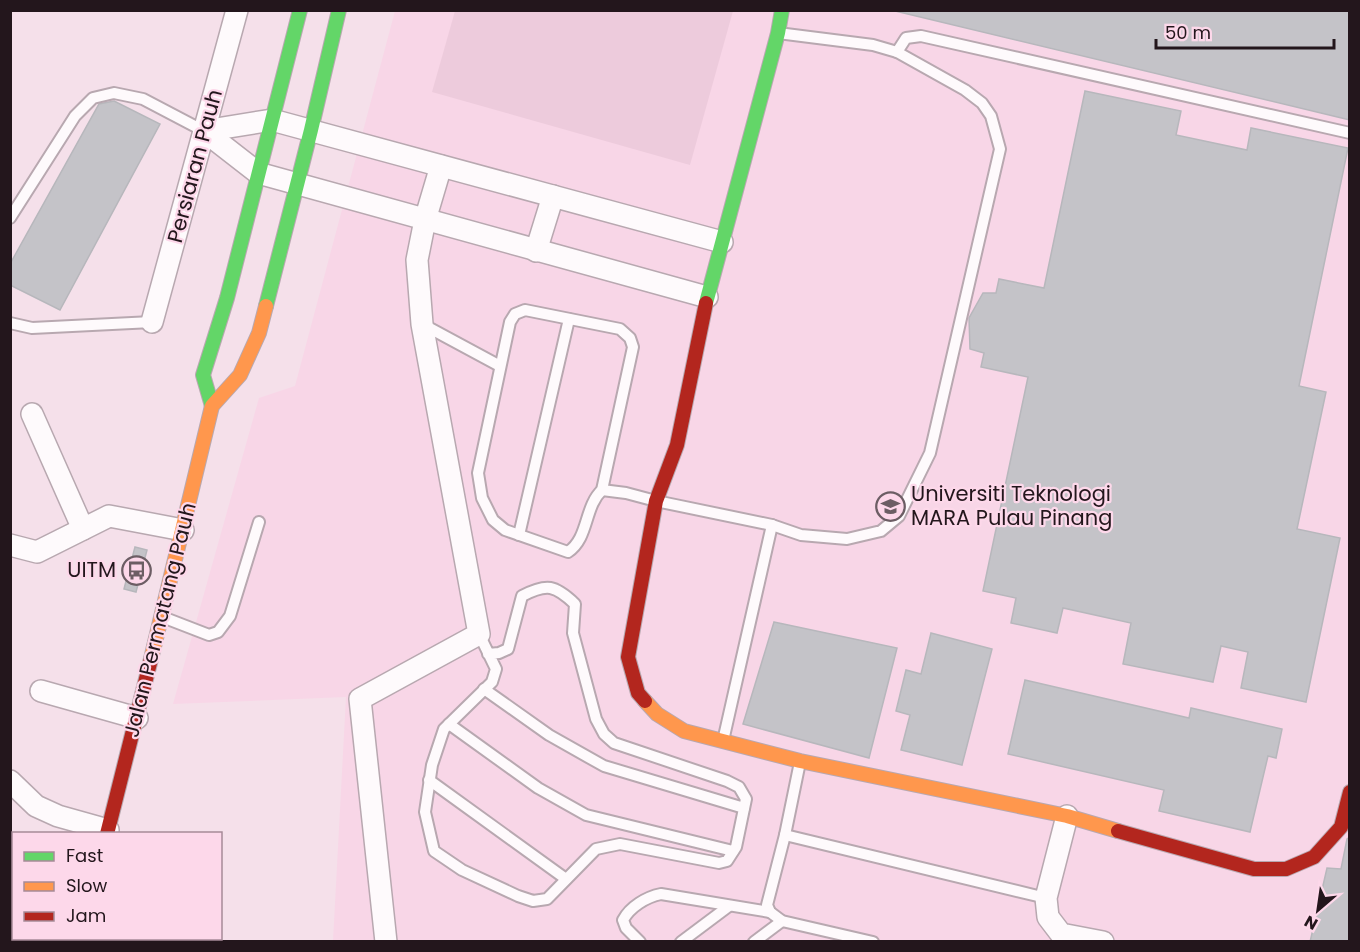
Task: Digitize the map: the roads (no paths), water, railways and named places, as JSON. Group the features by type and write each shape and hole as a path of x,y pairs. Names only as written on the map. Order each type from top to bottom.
{"street":[{"name":"Persiaran Pauh","path":"152,322 237,10"},
{"name":"Jalan Permatang Pauh","path":"212,406 203,375 227,298 300,10"},
{"name":"Jalan Permatang Pauh","path":"107,832 162,617 212,406 240,375 259,333 339,10"},
{"path":"782,10 778,33 707,297 677,446 656,501 628,657 638,693 657,714 684,731 800,761 1067,816 1254,869 1287,869 1314,857 1341,827 1350,792"},
{"path":"204,131 272,120 722,242"},
{"path":"204,131 258,173 707,297"},
{"path":"387,942 360,699 479,634 422,324 417,260 425,220 441,166"},
{"path":"536,251 553,196"},
{"path":"32,414 83,529"},
{"path":"10,545 37,552 109,516 183,530"},
{"path":"41,691 137,718"},
{"path":"10,781 36,806 58,816 107,832"},
{"path":"1067,816 1046,897 1048,917 1057,938 1103,942"}],"lane":[{"path":"602,490 626,493 772,525 801,535 847,539 881,531 899,516 930,453 1000,149 991,116 982,103 965,90 897,52 873,45 778,33"},
{"path":"897,52 906,38 921,36 1350,134"},
{"path":"10,218 75,116 93,98 114,93 142,99 204,131"},
{"path":"525,310 620,329 630,338 633,347 602,490 594,498 582,537 576,547 568,552 504,530 493,520 482,498 478,472 500,366 510,322 515,314 525,310"},
{"path":"519,535 568,319"},
{"path":"10,323 32,328 152,322"},
{"path":"422,324 500,366"},
{"path":"162,617 209,635 218,632 230,616 259,522"},
{"path":"723,741 772,525"},
{"path":"479,634 488,654 496,669 492,682 444,729 429,780 425,812 435,851 462,870 533,901 547,899 596,849 605,845 620,844 719,863 727,861 736,847 746,799 739,787 614,742 604,734 596,719 573,633 575,604 557,588 536,589 522,596 508,650 488,654"},
{"path":"484,689 549,735 604,766 744,808"},
{"path":"449,724 538,788 586,815 733,852"},
{"path":"800,761 785,836 766,905 770,912 782,921 847,939 873,942"},
{"path":"429,780 566,879"},
{"path":"785,836 1046,897"},
{"path":"640,942 626,928 623,920 627,912 651,896 661,894 770,912"},
{"path":"681,942 729,906"},
{"path":"754,942 782,921"}],"place":[{"name":"Universiti Teknologi MARA Pulau Pinang","path":"890,506"},
{"name":"UITM","path":"137,570"}]}
